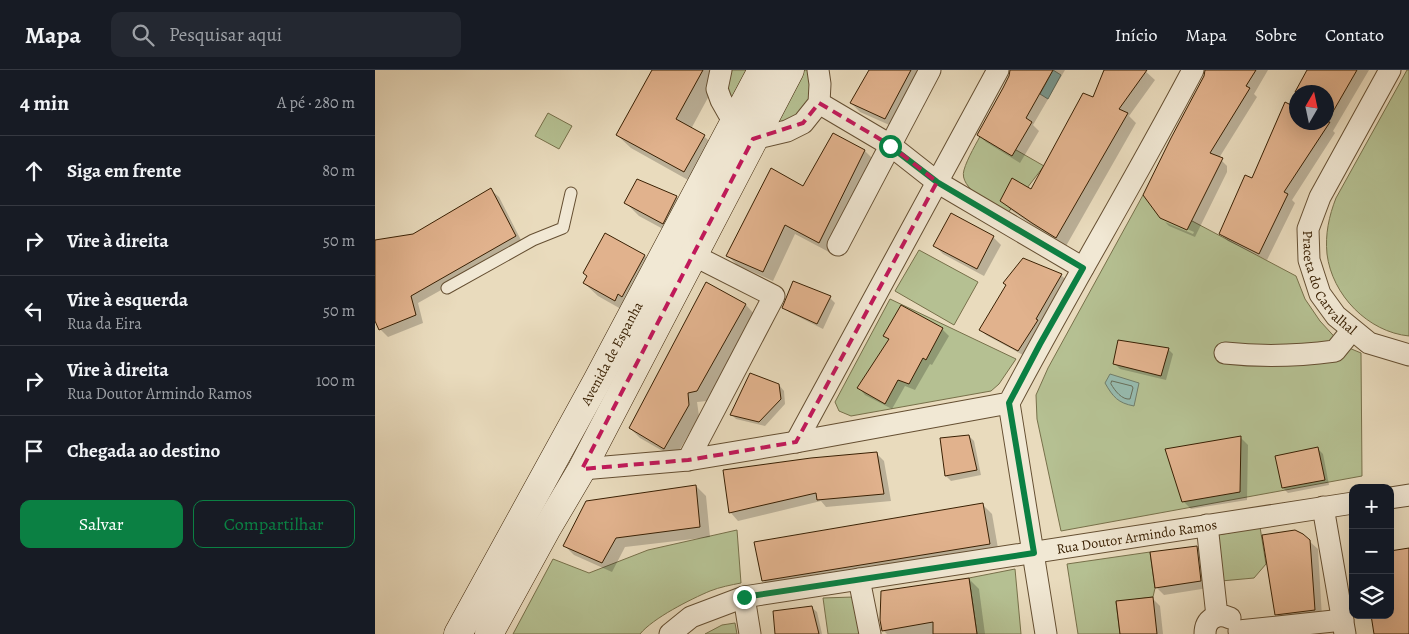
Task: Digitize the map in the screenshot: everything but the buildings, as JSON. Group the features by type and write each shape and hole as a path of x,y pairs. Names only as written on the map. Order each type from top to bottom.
{"main road":[{"name":"Avenida de Espanha","path":"489,634 582,469 693,255 743,131 761,70"},
{"name":"Avenida de Espanha","path":"457,634 597,381 743,131 790,70"}],"street":[{"path":"721,70 717,89 721,100 743,131 787,130 803,123 819,103 820,84 817,70"},
{"path":"838,244 930,70"},
{"path":"796,442 998,70"},
{"path":"1046,634 1009,403 1193,70"},
{"name":"Praceta do Carvalhal","path":"1389,70 1319,197 1308,229 1309,260 1320,294 1336,316 1369,343 1409,355"},
{"path":"819,103 890,146 937,182 1083,268"},
{"path":"688,460 774,296 693,255"},
{"path":"1225,353 1252,356 1287,356 1335,351 1353,330"},
{"path":"582,469 688,460 1009,403"},
{"path":"1394,497 1409,495"},
{"name":"Rua Doutor Armindo Ramos","path":"670,634 691,617 744,597 1349,504"},
{"path":"1205,634 1209,621 1222,615 1232,618 1238,626 1239,633 1344,627 1323,507"},
{"path":"1207,525 1217,616"},
{"path":"859,579 870,634"},
{"path":"744,597 750,634"}],"lane":[{"path":"447,288 533,240 563,228 571,193"}],"highlighted area":[{"path":"819,103 890,145 937,182 796,442 688,460 582,469 753,139 803,123"}],"green space":[{"path":"728,70 749,70 730,105 728,95"},
{"path":"803,70 810,70 812,95 802,114 772,128"},
{"path":"1407,70 1409,70 1409,336 1394,333 1380,327 1366,319 1355,309 1336,284 1327,254 1328,225 1336,198"},
{"path":"548,113 572,126 559,149 535,136"},
{"path":"983,131 1044,166 1007,214 978,196 966,184 964,170"},
{"path":"1143,195 1296,276 1305,299 1320,321 1342,345 1361,353 1362,476 1061,531 1037,419 1036,395 1048,368"},
{"path":"919,250 978,282 954,325 895,291"},
{"path":"890,299 1016,359 999,384 991,391 851,416 839,411 835,402"},
{"path":"1260,527 1266,564 1254,578 1221,581 1218,535"},
{"path":"737,530 741,583 714,590 673,609 640,634 513,634 553,559 589,573 648,550"},
{"path":"1150,552 1155,588 1153,597 1116,602 1120,634 1078,634 1067,564"},
{"path":"1015,569 1021,634 977,634 969,578"},
{"path":"853,597 860,634 828,634 823,598"},
{"path":"735,623 737,634 705,634 722,625"}],"water":[{"path":"1053,70 1061,75 1048,99 1040,94"},
{"path":"1110,374 1139,383 1134,406 1116,399 1105,383"}],"route":[{"path":"744,597 1034,553 1009,403 1083,268 937,182 890,146"}]}
